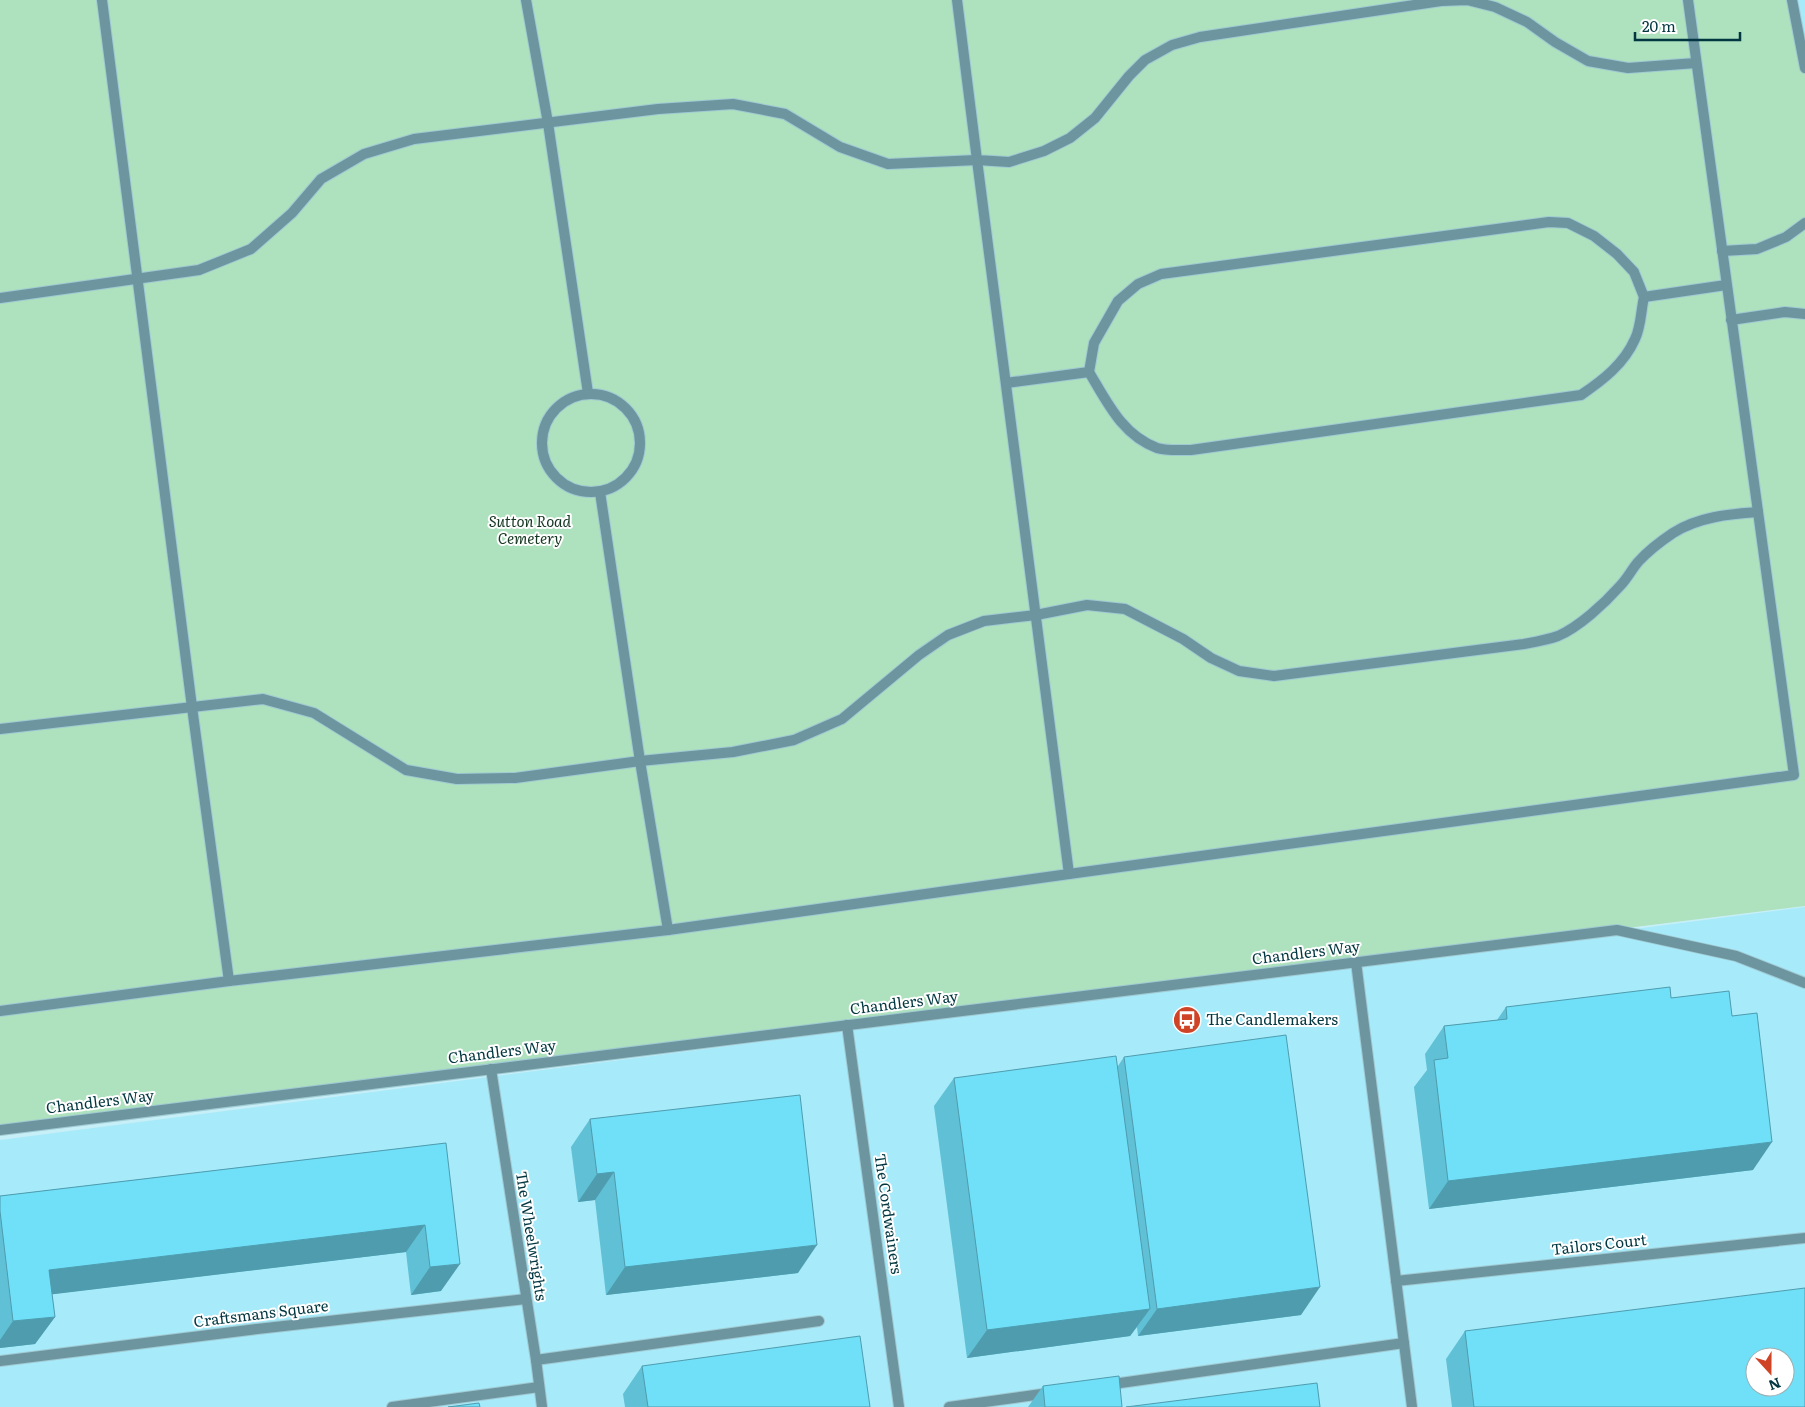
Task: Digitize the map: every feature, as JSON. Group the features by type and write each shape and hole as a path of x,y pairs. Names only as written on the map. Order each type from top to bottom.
{"street":[{"path":"102,0 192,707 229,981"},
{"path":"526,0 548,123 588,393"},
{"path":"957,0 1069,874"},
{"path":"0,298 199,270 251,249 292,212 321,180 364,154 414,139 658,109 732,104 785,114 840,147 888,164 977,160 1009,162 1044,151 1070,138 1095,118 1129,76 1145,60 1172,45 1200,36 1441,1 1467,0 1495,6 1527,22 1555,42 1588,61 1628,68 1696,63"},
{"path":"0,1011 229,981 668,930 1794,775 1688,0"},
{"path":"1792,0 1802,38 1805,68"},
{"path":"1549,222 1568,223 1594,236 1617,254 1634,272 1644,297 1636,338 1623,360 1602,381 1581,395 1191,450 1158,449 1133,436 1113,412 1089,372 1094,343 1118,301 1138,284 1161,274 1190,270 1549,222"},
{"path":"1722,251 1756,249 1786,237 1805,223"},
{"path":"1644,297 1726,285"},
{"path":"1731,320 1785,312 1805,314"},
{"path":"1006,383 1089,372"},
{"path":"588,393 610,397 626,406 640,432 639,457 630,474 616,486 600,492 571,489 556,479 545,463 541,443 546,422 556,407 573,396 588,393"},
{"path":"600,492 640,761 668,930"},
{"path":"0,729 263,699 314,713 406,770 457,779 516,778 640,761 733,752 794,740 842,719 920,655 948,635 984,621 1036,615 1087,605 1125,609 1183,639 1211,658 1239,671 1274,676 1524,644 1558,636 1581,621 1600,606 1621,585 1638,562 1656,545 1675,532 1697,521 1730,514 1758,512"},
{"name":"Chandlers Way","path":"0,1130 1617,930 1736,956 1805,983"},
{"path":"1356,962 1412,1407"},
{"name":"The Cordwainers","path":"847,1025 899,1407"},
{"name":"The Wheelwrights","path":"491,1069 542,1407"},
{"name":"Tailors Court","path":"1396,1281 1805,1238"},
{"name":"Craftsmans Square","path":"0,1361 257,1329 526,1299"},
{"path":"536,1360 819,1321"},
{"path":"1097,1386 1404,1343"},
{"path":"392,1407 539,1387"},
{"path":"949,1407 1058,1392"}],"shaded area":[{"path":"1791,0 1805,0 1805,68"},
{"path":"1805,907 1805,1407 0,1407 0,1140"}],"green space":[{"name":"Sutton Road Cemetery","path":"0,0 1792,0 1805,68 1805,906 0,1130"}],"building":[{"path":"1670,987 1671,998 1729,991 1732,1016 1757,1013 1772,1142 1448,1181 1434,1060 1448,1058 1444,1026 1507,1019 1506,1007"},
{"path":"1286,1035 1320,1287 1157,1309 1124,1057"},
{"path":"1116,1056 1150,1309 987,1330 954,1078"},
{"path":"800,1095 817,1245 625,1267 614,1172 597,1174 590,1119"},
{"path":"446,1143 460,1264 430,1267 425,1225 49,1270 55,1317 13,1321 0,1211 0,1196"},
{"path":"1805,1288 1805,1407 1474,1407 1465,1331"},
{"path":"860,1336 870,1407 648,1407 642,1366"},
{"path":"1119,1376 1122,1407 1045,1407 1043,1386"},
{"path":"1317,1383 1320,1407 1126,1407"},
{"path":"479,1403 480,1407 448,1407"}],"place":[{"name":"The Candlemakers","path":"1187,1020"}]}
